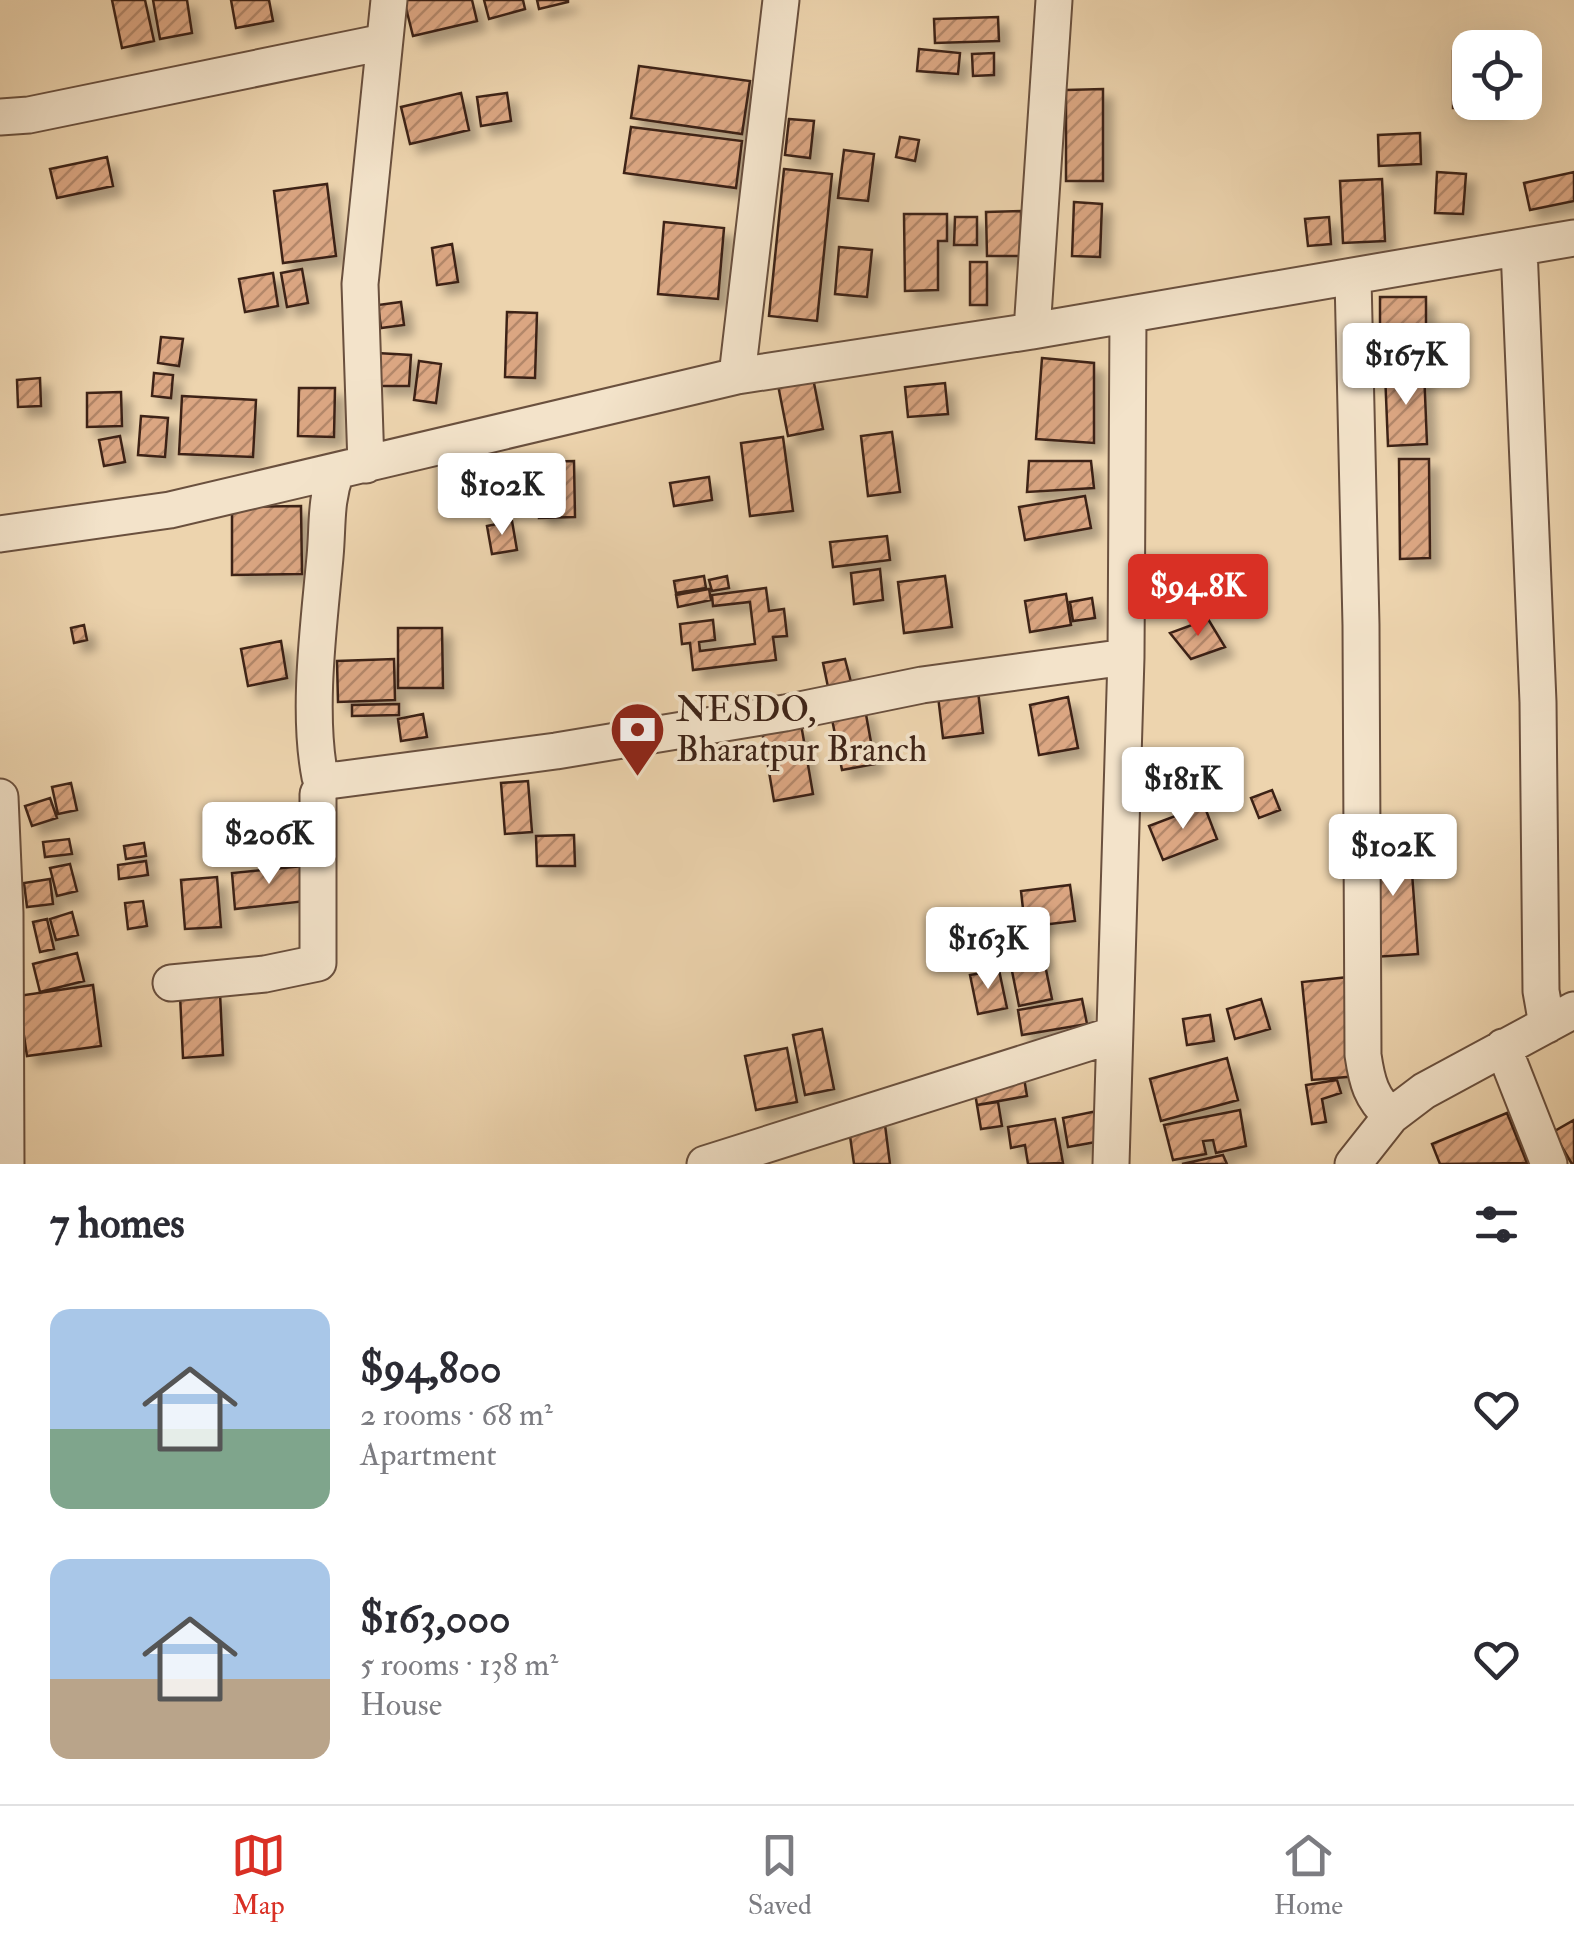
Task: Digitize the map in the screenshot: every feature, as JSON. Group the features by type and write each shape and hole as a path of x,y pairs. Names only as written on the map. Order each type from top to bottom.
{"street":[{"path":"389,0 360,284 351,468 326,498 327,540 318,638 316,751 320,776 336,780 556,751 785,713 922,685 1126,657"},
{"path":"737,376 781,0"},
{"path":"1032,331 1054,0"},
{"path":"0,117 28,115 384,42"},
{"path":"0,534 170,510 737,376 1128,317 1574,238"},
{"path":"1353,1164 1391,1116 1424,1091 1560,1018 1541,991 1538,702 1518,248"},
{"path":"1352,278 1361,625 1363,1055 1375,1101 1391,1116"},
{"path":"1111,1164 1126,657 1128,317"},
{"path":"171,983 265,974 318,963 318,794 326,778"},
{"path":"0,797 6,913 6,1164"},
{"path":"704,1164 1113,1035"},
{"path":"1504,1047 1548,1164"}],"building":[{"path":"112,0 145,0 154,41 122,48"},
{"path":"153,0 187,0 192,33 160,39"},
{"path":"231,0 269,0 273,21 236,28"},
{"path":"404,0 472,0 477,21 413,36"},
{"path":"484,0 523,0 525,9 489,19"},
{"path":"537,0 568,0 568,2 539,9"},
{"path":"998,17 999,41 935,43 934,19"},
{"path":"919,49 960,53 958,74 917,71"},
{"path":"994,53 994,75 973,76 972,54"},
{"path":"639,66 750,81 742,134 631,118"},
{"path":"1103,89 1103,181 1066,181 1066,90"},
{"path":"461,93 469,130 410,144 401,107"},
{"path":"507,93 511,121 481,126 477,97"},
{"path":"789,119 814,121 810,158 785,155"},
{"path":"631,127 742,141 736,188 624,173"},
{"path":"1420,133 1421,164 1379,166 1378,135"},
{"path":"900,137 919,140 915,161 896,157"},
{"path":"844,150 874,154 868,201 838,198"},
{"path":"107,157 113,186 57,198 50,169"},
{"path":"784,169 832,174 817,321 769,316"},
{"path":"1437,172 1466,174 1463,214 1435,213"},
{"path":"1574,172 1574,201 1530,210 1524,183"},
{"path":"1382,179 1385,241 1343,243 1340,181"},
{"path":"327,184 336,256 283,263 274,191"},
{"path":"1074,202 1102,204 1100,257 1072,256"},
{"path":"1021,211 1021,256 987,256 986,212"},
{"path":"904,214 947,214 947,241 938,241 938,290 905,291"},
{"path":"955,217 977,217 977,245 954,245"},
{"path":"1329,217 1331,244 1308,246 1305,219"},
{"path":"664,222 724,228 718,299 658,294"},
{"path":"452,244 458,282 437,285 432,248"},
{"path":"839,247 872,250 867,297 835,294"},
{"path":"970,262 987,262 987,305 970,305"},
{"path":"302,269 308,303 287,307 281,273"},
{"path":"273,273 278,306 245,312 239,279"},
{"path":"1380,297 1426,297 1426,360 1380,360"},
{"path":"401,302 404,325 381,328 378,305"},
{"path":"507,312 537,313 535,378 505,377"},
{"path":"161,337 183,339 179,366 158,363"},
{"path":"377,353 411,355 409,386 376,386"},
{"path":"1042,358 1094,363 1094,443 1036,439"},
{"path":"419,361 441,364 436,403 414,400"},
{"path":"1424,370 1427,444 1388,446 1385,372"},
{"path":"154,373 173,375 171,398 152,396"},
{"path":"40,378 41,406 18,407 17,380"},
{"path":"813,378 823,429 788,436 778,385"},
{"path":"945,383 948,414 908,417 905,387"},
{"path":"299,388 335,388 334,437 298,436"},
{"path":"121,392 122,426 87,427 87,393"},
{"path":"182,396 256,400 253,457 179,454"},
{"path":"141,416 168,418 165,457 138,455"},
{"path":"892,432 900,492 868,496 861,436"},
{"path":"120,436 125,462 104,466 99,440"},
{"path":"783,437 793,511 750,516 741,443"},
{"path":"532,455 536,478 522,481 525,502 490,508 483,463"},
{"path":"1399,459 1429,459 1430,558 1400,559"},
{"path":"574,461 575,517 539,518 538,462"},
{"path":"1029,461 1091,461 1094,488 1027,492"},
{"path":"709,477 712,500 674,506 670,483"},
{"path":"1085,496 1091,528 1025,540 1019,507"},
{"path":"301,506 302,574 232,575 232,507"},
{"path":"512,521 517,550 492,554 487,526"},
{"path":"887,536 890,560 833,567 830,542"},
{"path":"880,569 883,600 854,604 851,573"},
{"path":"704,576 706,588 676,593 674,581"},
{"path":"727,576 729,588 712,591 709,580"},
{"path":"945,576 952,627 904,633 898,582"},
{"path":"766,588 769,611 784,609 787,636 773,637 776,660 693,670 690,643 682,644 680,624 713,620 715,640 699,642 700,651 755,644 750,602 713,606 712,595"},
{"path":"709,589 711,600 678,607 676,595"},
{"path":"1066,594 1071,625 1030,632 1025,601"},
{"path":"1092,598 1095,618 1073,621 1070,602"},
{"path":"1208,619 1225,647 1191,659 1170,633"},
{"path":"84,625 87,640 74,643 71,628"},
{"path":"398,628 442,628 443,688 398,688"},
{"path":"281,641 287,678 248,686 241,649"},
{"path":"394,659 395,700 338,702 337,661"},
{"path":"845,659 851,682 828,687 823,663"},
{"path":"978,691 983,733 943,738 938,696"},
{"path":"1068,697 1078,748 1039,755 1030,705"},
{"path":"399,704 399,715 352,716 352,705"},
{"path":"865,709 875,764 842,770 831,714"},
{"path":"423,714 427,737 401,741 398,719"},
{"path":"801,724 813,794 774,801 762,731"},
{"path":"528,781 532,832 505,834 501,783"},
{"path":"71,783 77,810 58,814 52,787"},
{"path":"1272,790 1280,810 1259,818 1251,798"},
{"path":"50,798 57,818 32,826 25,806"},
{"path":"1204,805 1217,839 1163,860 1149,826"},
{"path":"1409,832 1418,954 1374,957 1371,847"},
{"path":"574,835 575,866 537,866 536,836"},
{"path":"69,839 72,854 45,857 43,842"},
{"path":"144,843 146,856 126,859 124,846"},
{"path":"146,861 148,875 119,879 118,865"},
{"path":"70,864 77,891 57,896 50,868"},
{"path":"303,866 306,901 235,909 232,873"},
{"path":"217,877 221,927 185,929 181,880"},
{"path":"50,879 53,904 27,907 24,883"},
{"path":"1070,885 1075,921 1025,927 1021,891"},
{"path":"143,901 147,926 128,929 125,903"},
{"path":"72,912 78,935 56,940 50,919"},
{"path":"47,919 54,949 40,952 33,922"},
{"path":"1042,950 1052,999 1019,1006 1009,956"},
{"path":"77,953 84,981 40,992 33,964"},
{"path":"999,970 1007,1008 978,1014 970,975"},
{"path":"1349,977 1358,1076 1312,1080 1302,982"},
{"path":"93,985 101,1046 27,1056 18,996"},
{"path":"220,993 223,1055 183,1058 180,995"},
{"path":"1082,999 1087,1024 1022,1035 1018,1010"},
{"path":"1261,999 1270,1029 1235,1039 1227,1009"},
{"path":"1210,1015 1214,1041 1187,1045 1183,1019"},
{"path":"822,1029 834,1089 805,1095 793,1035"},
{"path":"787,1048 797,1102 756,1110 745,1056"},
{"path":"1227,1058 1238,1100 1161,1121 1150,1079"},
{"path":"1023,1072 1027,1096 977,1105 973,1081"},
{"path":"1337,1080 1341,1093 1322,1099 1326,1122 1312,1124 1306,1085"},
{"path":"998,1102 1002,1126 981,1129 977,1105"},
{"path":"1102,1110 1107,1140 1068,1147 1063,1118"},
{"path":"1240,1110 1246,1146 1216,1153 1213,1140 1203,1141 1206,1154 1173,1160 1164,1125"},
{"path":"1507,1113 1527,1163 1440,1164 1432,1144"},
{"path":"884,1117 890,1164 854,1164 848,1122"},
{"path":"1055,1119 1063,1163 1028,1164 1025,1145 1011,1148 1008,1127"},
{"path":"1574,1120 1574,1163 1572,1164 1553,1132"},
{"path":"1223,1155 1227,1164 1182,1164"}],"place":[{"name":"NESDO, Bharatpur Branch","path":"637,778"}]}
